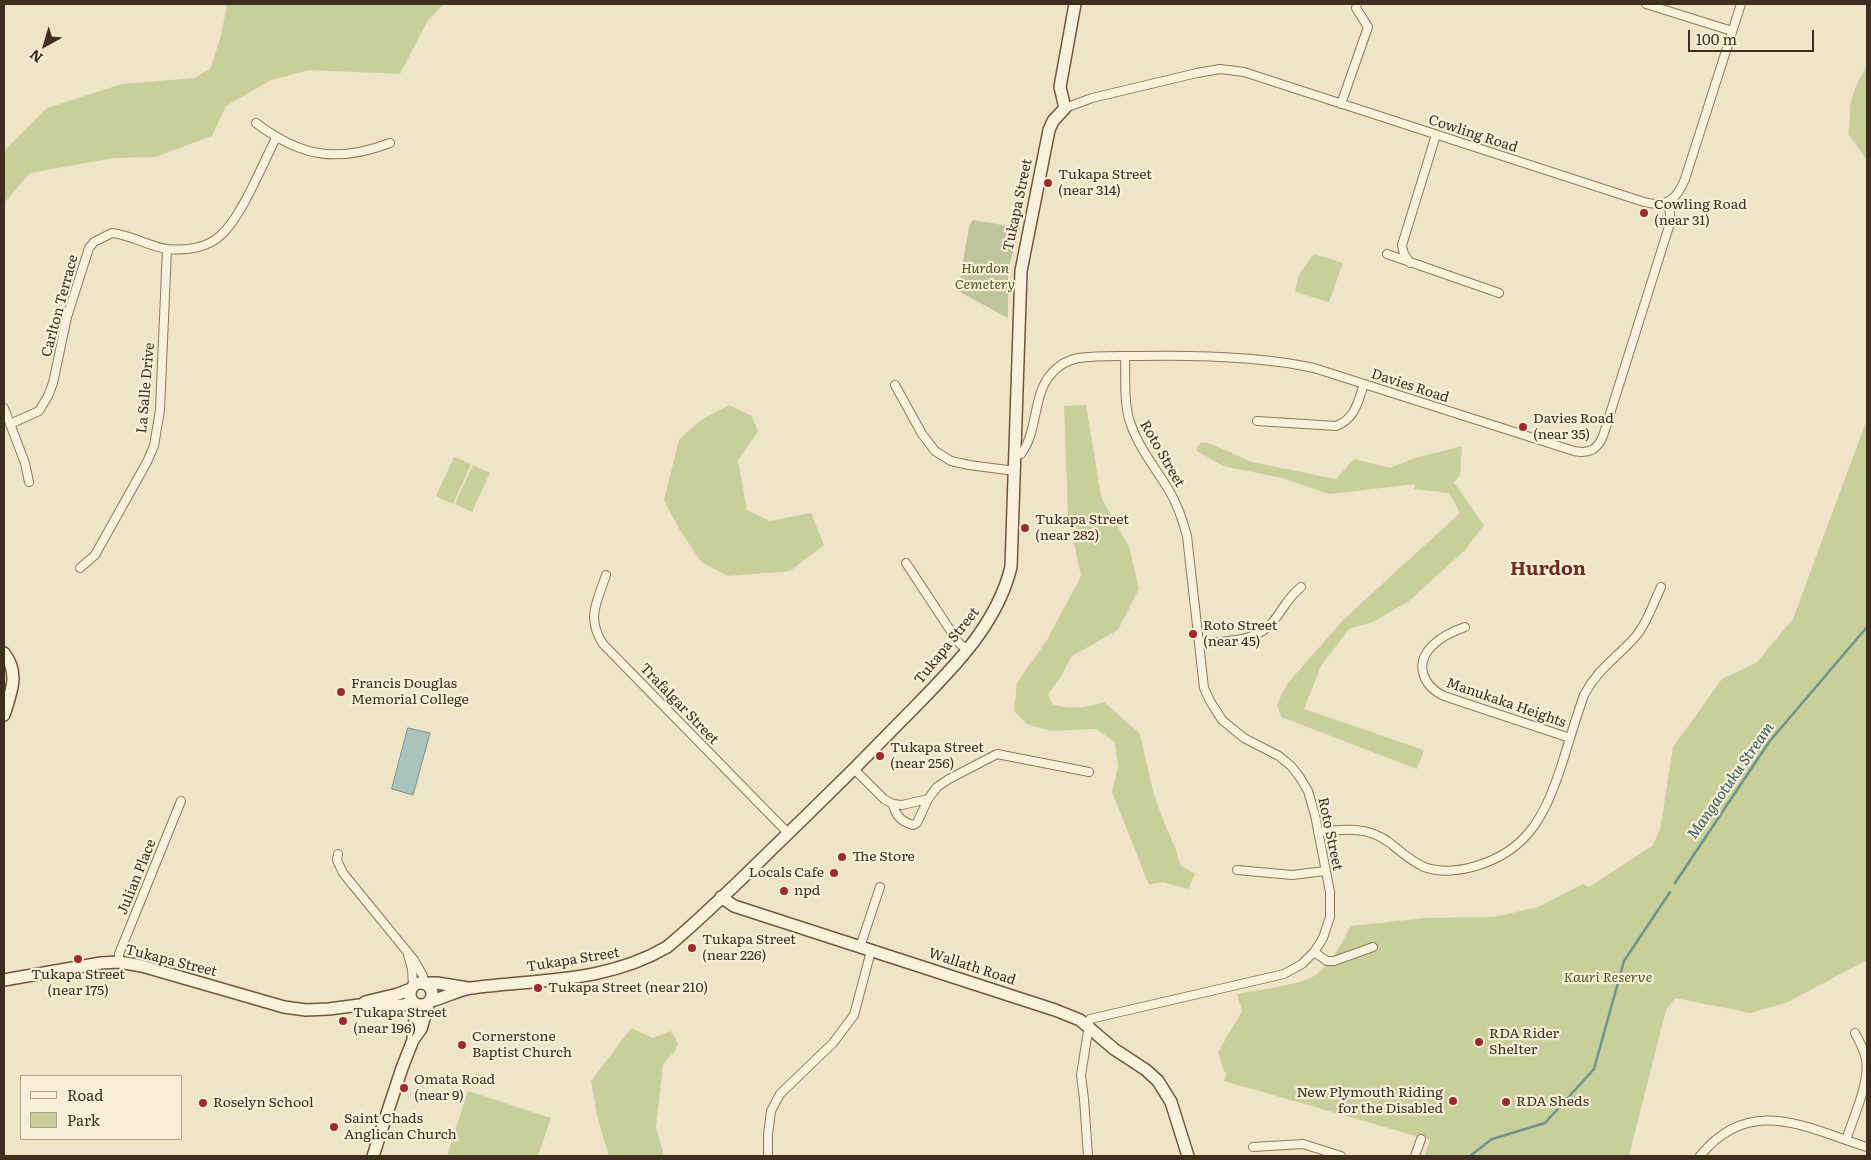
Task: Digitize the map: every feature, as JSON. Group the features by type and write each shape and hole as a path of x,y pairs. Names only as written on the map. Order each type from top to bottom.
{"street":[{"path":"1065,108 1060,87 1075,4"},
{"path":"1341,104 1368,30 1356,8 1357,4"},
{"path":"1646,4 1732,31"},
{"path":"1668,202 1678,194 1685,179 1741,4"},
{"name":"Cowling Road","path":"1065,108 1092,98 1220,69 1244,72 1644,202 1654,204 1668,202"},
{"name":"Tukapa Street","path":"430,1001 468,988 566,979 625,967 647,959 667,947 788,834 929,693 967,650 992,616 1004,592 1011,567 1021,271 1050,130 1053,121 1065,108"},
{"path":"256,123 276,138 293,146 333,155 369,151 390,143"},
{"path":"1410,263 1404,254 1402,245 1436,135"},
{"name":"Carlton Terrace","path":"10,424 39,411 48,396 53,383 67,317 89,248 94,242 112,233 167,249 184,250 210,243 220,236 238,214 276,138"},
{"name":"Davies Road","path":"1016,454 1021,454 1026,448 1046,381 1060,366 1079,358 1125,356 1171,356 1291,363 1314,368 1574,451 1593,451 1603,436 1671,220 1668,202"},
{"name":"La Salle Drive","path":"80,568 96,554 154,446 160,410 167,249"},
{"path":"1387,254 1499,292"},
{"name":"Roto Street","path":"1089,1028 1090,1019 1284,974 1302,964 1314,952 1323,938 1330,917 1330,892 1308,791 1291,766 1279,756 1238,734 1222,720 1204,688 1187,536 1171,493 1142,449 1131,426 1126,400 1125,356"},
{"path":"1257,420 1336,426 1346,422 1357,404 1364,384"},
{"path":"895,385 922,434 936,451 951,461 1015,471"},
{"path":"4,408 25,463 29,482"},
{"path":"906,563 958,642 967,650"},
{"name":"Trafalgar Street","path":"606,575 594,611 593,622 596,633 603,644 788,834"},
{"path":"1199,644 1242,639 1262,632 1273,621 1290,595 1301,587"},
{"path":"1318,832 1348,828 1365,831 1379,836 1417,864 1440,871 1465,869 1486,863 1503,854 1517,844 1538,820 1550,798 1584,695 1591,680 1599,670 1636,636 1642,628 1661,588"},
{"name":"Manukaka Heights","path":"1465,627 1452,632 1430,647 1425,655 1422,671 1424,679 1429,686 1444,696 1570,738"},
{"path":"4,653 11,665 14,680 4,715"},
{"path":"893,804 894,812 901,820 913,825 918,823 928,799 937,787 997,754 1089,772"},
{"path":"854,769 884,799 893,804 910,805 928,799"},
{"name":"Julian Place","path":"119,962 119,954 181,801"},
{"path":"338,854 337,860 343,873 408,953 418,985 432,990 421,1029 413,1040"},
{"path":"1237,870 1292,875 1325,871"},
{"path":"860,947 880,887"},
{"name":"Wallath Road","path":"721,897 734,906 1070,1015 1080,1020 1114,1049 1158,1080 1171,1102 1188,1156"},
{"path":"1314,952 1327,961 1334,961 1373,947"},
{"path":"768,1156 771,1111 780,1094 833,1043 854,1015 872,951"},
{"name":"Tukapa Street","path":"4,980 101,963 119,962 142,966 284,1007 313,1010 359,1005 373,1007 413,1002"},
{"name":"Tukapa Street","path":"359,1005 371,1000 398,994 418,985 437,983 468,988"},
{"path":"373,1156 413,1040 415,1019 413,1002 410,996 418,985"},
{"path":"413,1002 423,1006 430,1001"},
{"path":"1088,1156 1084,1099 1080,1076 1089,1028"},
{"path":"1846,1140 1866,1075 1864,1050 1855,1033"},
{"path":"1700,1156 1719,1136 1747,1123 1761,1120 1792,1122 1867,1147"},
{"path":"1415,1156 1421,1139"},
{"path":"1253,1147 1303,1144 1341,1156"}],"green space":[{"path":"227,4 444,4 428,20 400,74 309,70 271,80 226,106 212,136 155,157 114,158 30,173 4,203 4,151 47,108 122,84 194,78 210,69 221,36"},
{"path":"1867,65 1867,160 1848,134 1852,97"},
{"name":"Hurdon Cemetery","path":"973,220 1020,228 1008,270 1008,318 958,291 969,227"},
{"path":"1314,254 1343,263 1329,302 1295,292 1299,274"},
{"path":"729,405 752,416 758,432 738,460 747,510 770,521 811,513 824,545 790,571 728,576 701,562 678,527 664,500 679,440 701,420"},
{"path":"1086,405 1101,497 1129,546 1139,589 1118,630 1072,656 1048,694 1052,704 1072,708 1091,706 1104,702 1140,734 1153,791 1176,849 1180,865 1195,874 1188,889 1163,882 1149,885 1112,792 1118,767 1115,742 1096,729 1050,731 1027,724 1014,711 1017,683 1047,640 1081,576 1068,515 1064,406"},
{"name":"Kauri Reserve","path":"1867,419 1867,960 1788,1002 1751,1013 1675,998 1666,1010 1629,1156 1425,1156 1430,1140 1224,1081 1227,1073 1224,1072 1218,1052 1242,1011 1237,994 1292,984 1312,977 1333,957 1351,926 1425,918 1494,917 1538,907 1583,884 1589,887 1652,846 1660,830 1673,747 1722,679 1756,663 1793,619"},
{"path":"1201,442 1209,443 1252,462 1336,479 1354,459 1390,468 1415,458 1462,446 1460,475 1454,483 1484,525 1465,550 1409,601 1373,622 1349,629 1321,666 1304,709 1424,750 1417,769 1281,717 1277,704 1287,684 1344,619 1460,513 1449,493 1414,489 1416,484 1329,494 1282,478 1223,466 1197,451 1196,448"},
{"path":"454,457 471,464 453,504 436,496"},
{"path":"473,465 490,473 472,512 455,504"},
{"path":"631,1028 653,1038 671,1031 678,1043 675,1051 663,1064 656,1127 664,1156 609,1156 598,1120 591,1081"},
{"path":"468,1091 551,1118 538,1156 447,1156"}],"water":[{"path":"408,728 430,733 413,795 392,789"}],"waterway":[{"name":"Mangaotuku Stream","path":"1675,883 1769,742 1867,627"},
{"name":"Mangaotuku Stream","path":"1470,1156 1492,1139 1545,1123 1594,1069 1624,961 1670,892"}],"place":[{"name":"Tukapa Street (near 314)","path":"1048,183"},
{"name":"Cowling Road (near 31)","path":"1644,213"},
{"name":"Davies Road (near 35)","path":"1523,427"},
{"name":"Tukapa Street (near 282)","path":"1025,528"},
{"name":"Roto Street (near 45)","path":"1193,634"},
{"name":"Francis Douglas Memorial College","path":"341,692"},
{"name":"Tukapa Street (near 256)","path":"880,756"},
{"name":"The Store","path":"842,857"},
{"name":"Locals Cafe","path":"834,873"},
{"name":"npd","path":"784,891"},
{"name":"Tukapa Street (near 226)","path":"692,948"},
{"name":"Tukapa Street (near 175)","path":"78,959"},
{"name":"Tukapa Street (near 210)","path":"538,988"},
{"name":"Tukapa Street (near 196)","path":"343,1021"},
{"name":"RDA Rider Shelter","path":"1479,1042"},
{"name":"Cornerstone Baptist Church","path":"462,1045"},
{"name":"Omata Road (near 9)","path":"404,1088"},
{"name":"New Plymouth Riding for the Disabled","path":"1453,1101"},
{"name":"RDA Sheds","path":"1506,1102"},
{"name":"Roselyn School","path":"203,1103"},
{"name":"Saint Chads Anglican Church","path":"334,1127"}],"district":[{"name":"Hurdon","path":"1548,569"}]}
